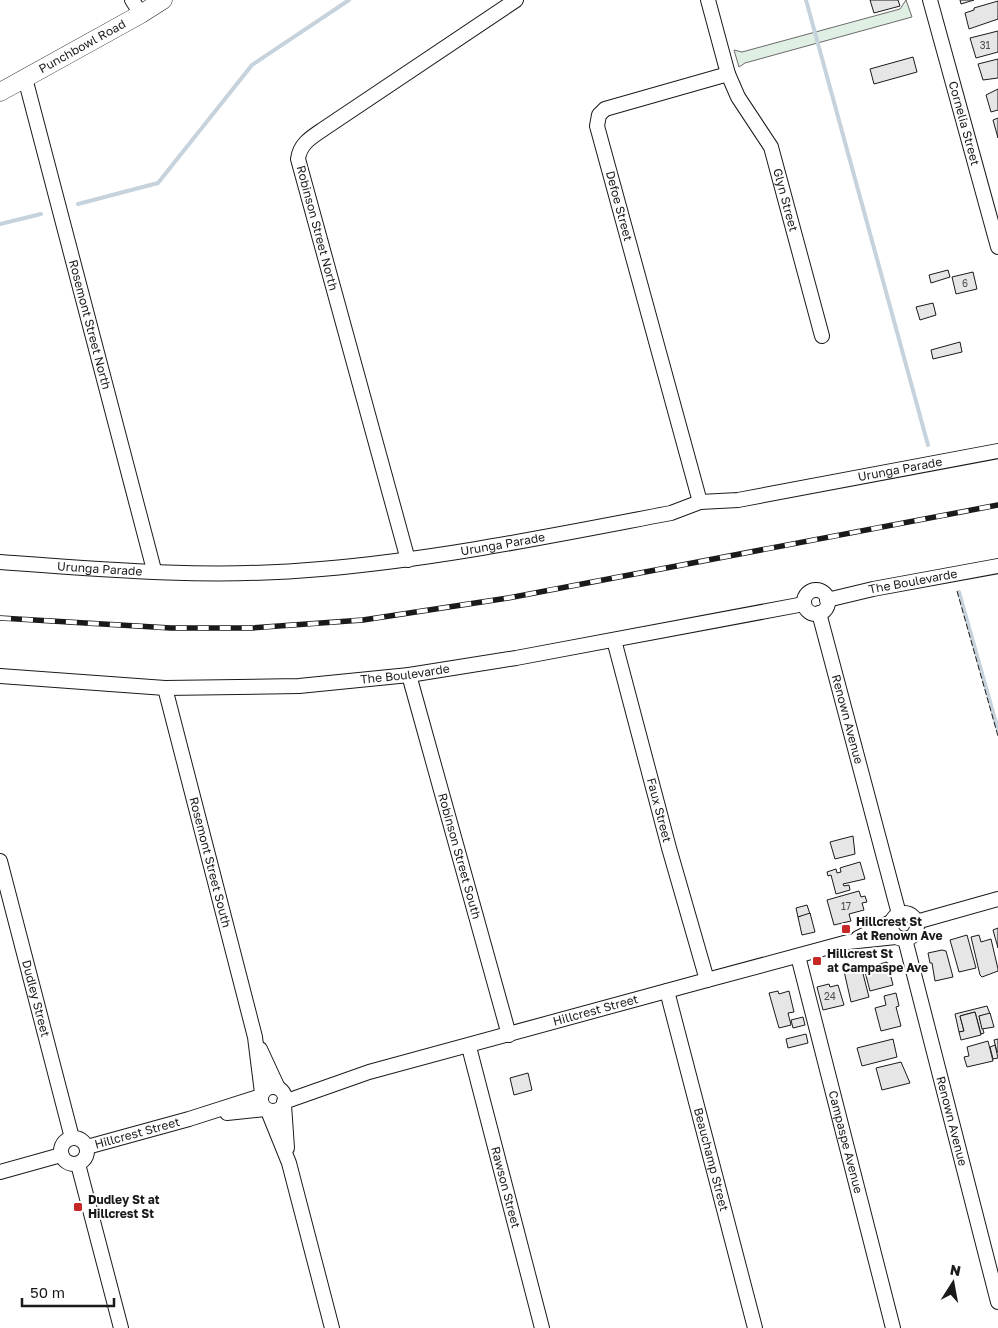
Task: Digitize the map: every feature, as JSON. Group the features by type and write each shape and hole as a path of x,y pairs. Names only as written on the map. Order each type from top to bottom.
{"main road":[{"name":"Punchbowl Road","path":"0,92 137,7 162,0"}],"street":[{"name":"Robinson Street North","path":"408,560 298,159 299,152 307,141 325,128 516,0"},
{"path":"708,0 728,74"},
{"name":"Cornelia Street","path":"930,0 998,247"},
{"name":"Glyn Street","path":"728,74 738,98 771,147 822,336"},
{"name":"Defoe Street","path":"700,502 597,121 601,112 606,109 728,74"},
{"name":"Rosemont Street North","path":"25,78 154,570"},
{"name":"Urunga Parade","path":"0,562 124,571 244,573 319,569 408,560 671,513 700,502 738,500 998,451"},
{"name":"The Boulevarde","path":"828,600 873,589 998,566"},
{"path":"814,591 824,594 828,600 826,607 819,613 808,610 804,604 808,594 814,591"},
{"name":"The Boulevarde","path":"0,676 165,688 299,686 409,675 614,640 804,604"},
{"name":"Renown Avenue","path":"819,613 895,918"},
{"name":"Faux Street","path":"614,640 668,848 707,980"},
{"name":"Robinson Street South","path":"409,675 509,1035"},
{"name":"Rosemont Street South","path":"165,688 255,1037 264,1102 289,1163 332,1328"},
{"name":"Dudley Street","path":"0,861 72,1138"},
{"path":"916,922 998,899"},
{"path":"911,915 916,922 916,931 901,938 891,930 895,918 911,915"},
{"name":"Hillcrest Street","path":"848,942 895,918"},
{"name":"Renown Avenue","path":"901,938 998,1302"},
{"name":"Hillcrest Street","path":"281,1096 848,942 901,938"},
{"name":"Campaspe Avenue","path":"798,956 892,1328"},
{"name":"Beauchamp Street","path":"667,991 755,1328"},
{"name":"Rosemont Street South","path":"255,1037 281,1096 289,1163"},
{"name":"Rawson Street","path":"468,1046 542,1328"},
{"path":"269,1088 281,1096 278,1110 264,1102 269,1088"},
{"name":"Hillcrest Street","path":"87,1147 189,1119 264,1102"},
{"path":"72,1138 81,1140 87,1147 86,1157 78,1164 70,1164 61,1155 62,1146 72,1138"},
{"path":"0,1172 61,1155"},
{"path":"78,1164 121,1328"}],"green space":[{"path":"906,0 912,17 745,63 739,67 734,50 742,52 900,9"}],"building":[{"path":"870,0 898,0 900,6 874,13"},
{"path":"960,0 974,0 961,4"},
{"path":"998,1 998,19 969,29 965,13 974,10 974,8"},
{"path":"998,31 998,52 976,58 970,38"},
{"path":"913,57 917,72 874,84 870,69"},
{"path":"998,59 998,78 983,80 978,64"},
{"path":"998,89 998,110 991,112 986,95"},
{"path":"998,118 998,138 993,120"},
{"path":"948,270 950,277 931,283 929,275"},
{"path":"973,272 977,289 956,294 952,277"},
{"path":"933,303 936,315 920,320 916,307"},
{"path":"960,342 962,352 933,359 931,350"},
{"path":"853,836 855,854 835,859 830,842"},
{"path":"860,862 865,879 843,884 844,886 849,885 850,890 836,894 831,875 828,876 827,872 836,869 837,873 841,872 840,868"},
{"path":"859,891 861,897 865,896 867,902 862,903 864,910 849,914 851,921 834,925 827,900"},
{"path":"807,905 810,914 798,917 796,908"},
{"path":"810,913 815,932 802,935 798,917"},
{"path":"998,928 998,948 993,930"},
{"path":"967,935 976,968 959,972 950,940"},
{"path":"979,935 981,942 991,939 998,969 998,971 982,977 971,937"},
{"path":"946,951 953,977 935,981 928,953"},
{"path":"887,962 893,985 870,991 864,968"},
{"path":"861,966 869,997 851,1002 844,971"},
{"path":"829,984 830,987 838,985 844,1005 823,1010 817,987"},
{"path":"778,991 779,994 789,991 794,1012 788,1013 791,1025 779,1028 769,993"},
{"path":"896,993 899,1006 896,1007 901,1026 881,1031 875,1008 886,1005 884,996"},
{"path":"987,1006 990,1014 979,1016 984,1033 981,1034 975,1012 960,1016 964,1031 959,1032 955,1014"},
{"path":"975,1012 981,1035 961,1040 959,1032 964,1031 960,1016"},
{"path":"990,1013 994,1027 982,1029 979,1016"},
{"path":"803,1017 805,1025 793,1028 791,1020"},
{"path":"806,1034 808,1043 788,1048 786,1039"},
{"path":"893,1039 897,1057 862,1066 857,1048"},
{"path":"998,1039 998,1052 997,1052 994,1040"},
{"path":"988,1041 993,1061 967,1067 964,1057 969,1056 967,1047"},
{"path":"995,1045 998,1058 993,1059 990,1047"},
{"path":"901,1062 910,1083 882,1090 876,1068"},
{"path":"528,1073 532,1090 514,1095 510,1078"}],"waterway":[{"path":"78,204 158,183 252,65 349,0"},
{"path":"806,0 928,445"},
{"path":"0,224 41,214"},
{"path":"959,592 998,730"}],"railway":[{"path":"0,618 171,628 252,628 363,620 508,598 998,505"}],"fence":[{"path":"957,591 998,736"}],"place":[{"name":"Hillcrest St at Renown Ave","path":"846,929"},
{"name":"Hillcrest St at Campaspe Ave","path":"817,961"},
{"name":"Dudley St at Hillcrest St","path":"78,1207"}]}
